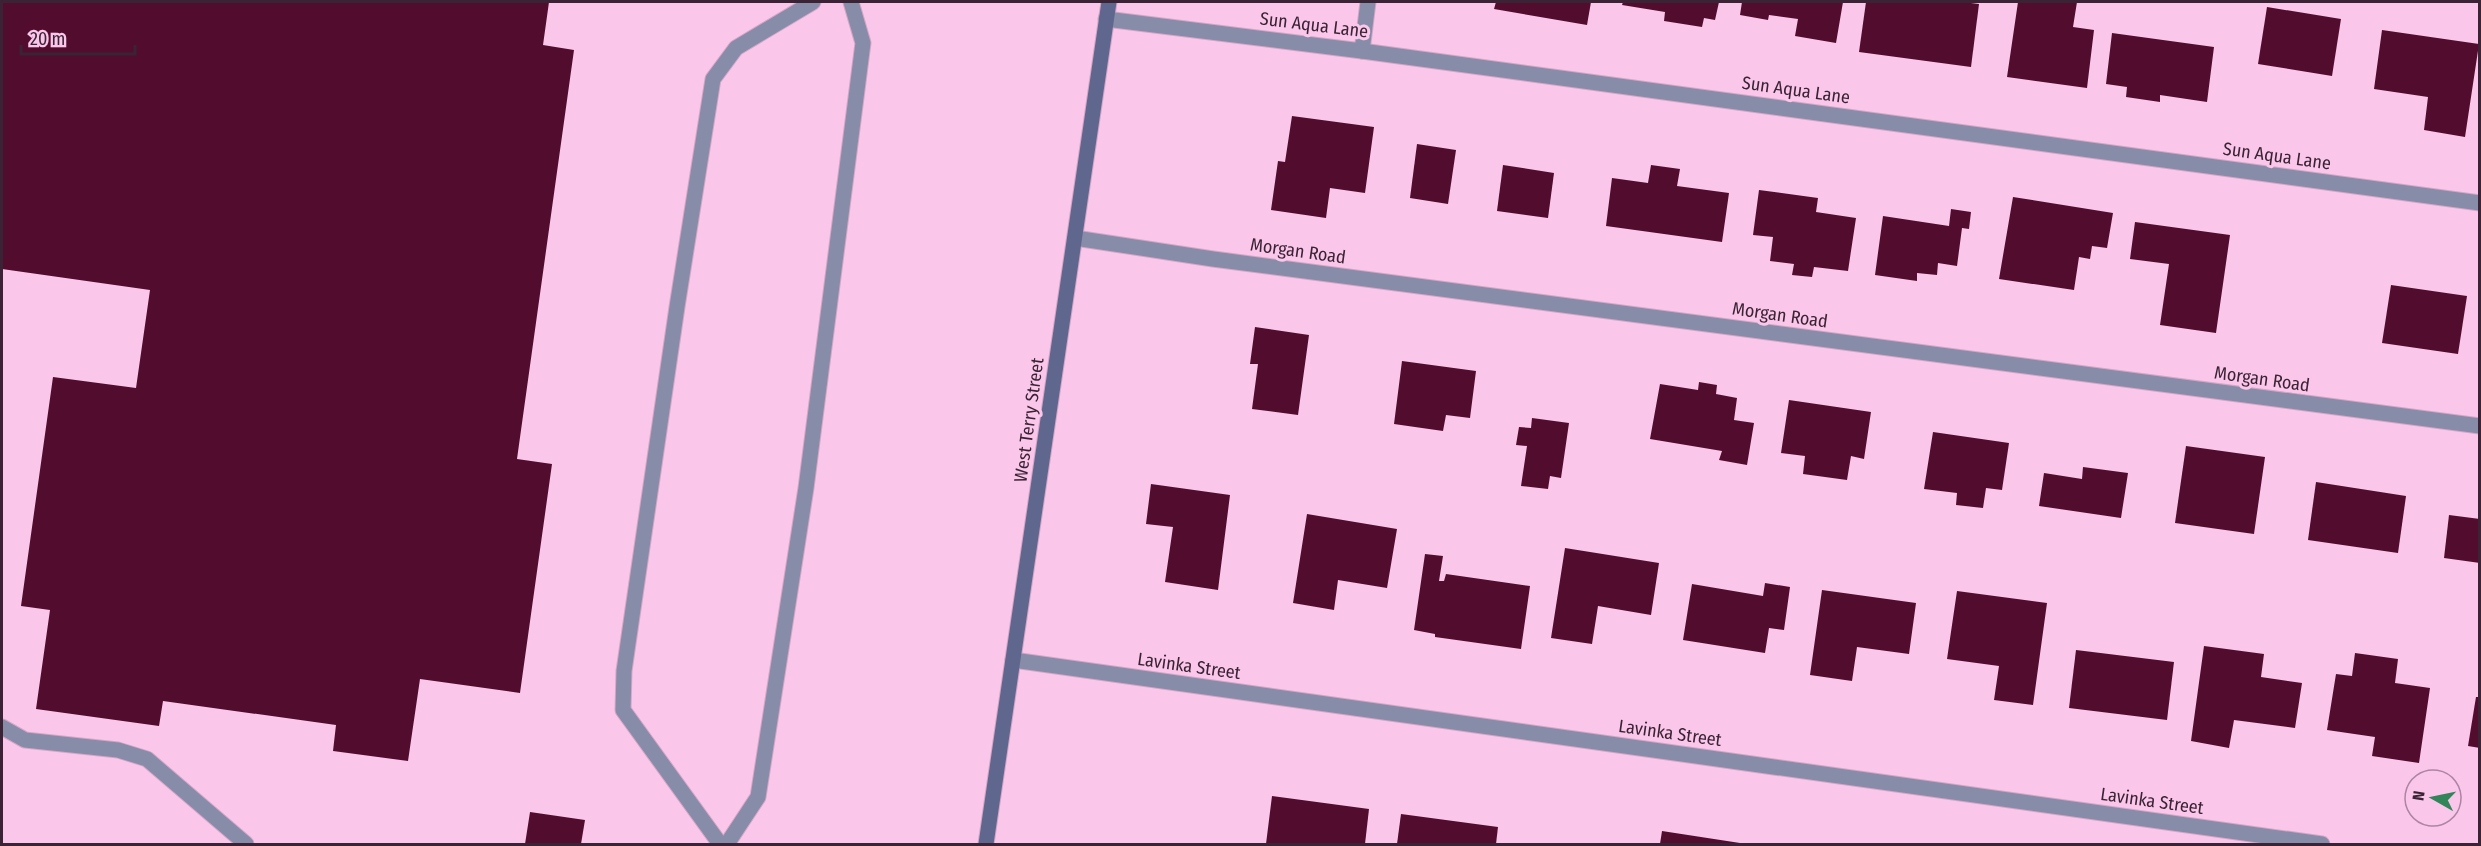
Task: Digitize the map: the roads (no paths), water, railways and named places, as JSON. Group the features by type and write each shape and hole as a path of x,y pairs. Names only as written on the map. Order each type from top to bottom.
{"street":[{"path":"720,844 623,710 624,671 713,79 736,48 813,2"},
{"path":"727,844 758,797 806,488 862,43 851,2"},
{"name":"West Terry Street","path":"986,844 1109,2"},
{"path":"1362,51 1368,2"},
{"name":"Sun Aqua Lane","path":"1106,19 1362,51 2480,203"},
{"name":"Morgan Road","path":"1076,238 1213,259 2480,426"},
{"name":"Lavinka Street","path":"1013,660 2322,844"},
{"path":"2,727 25,740 118,750 147,759 246,844"}]}
